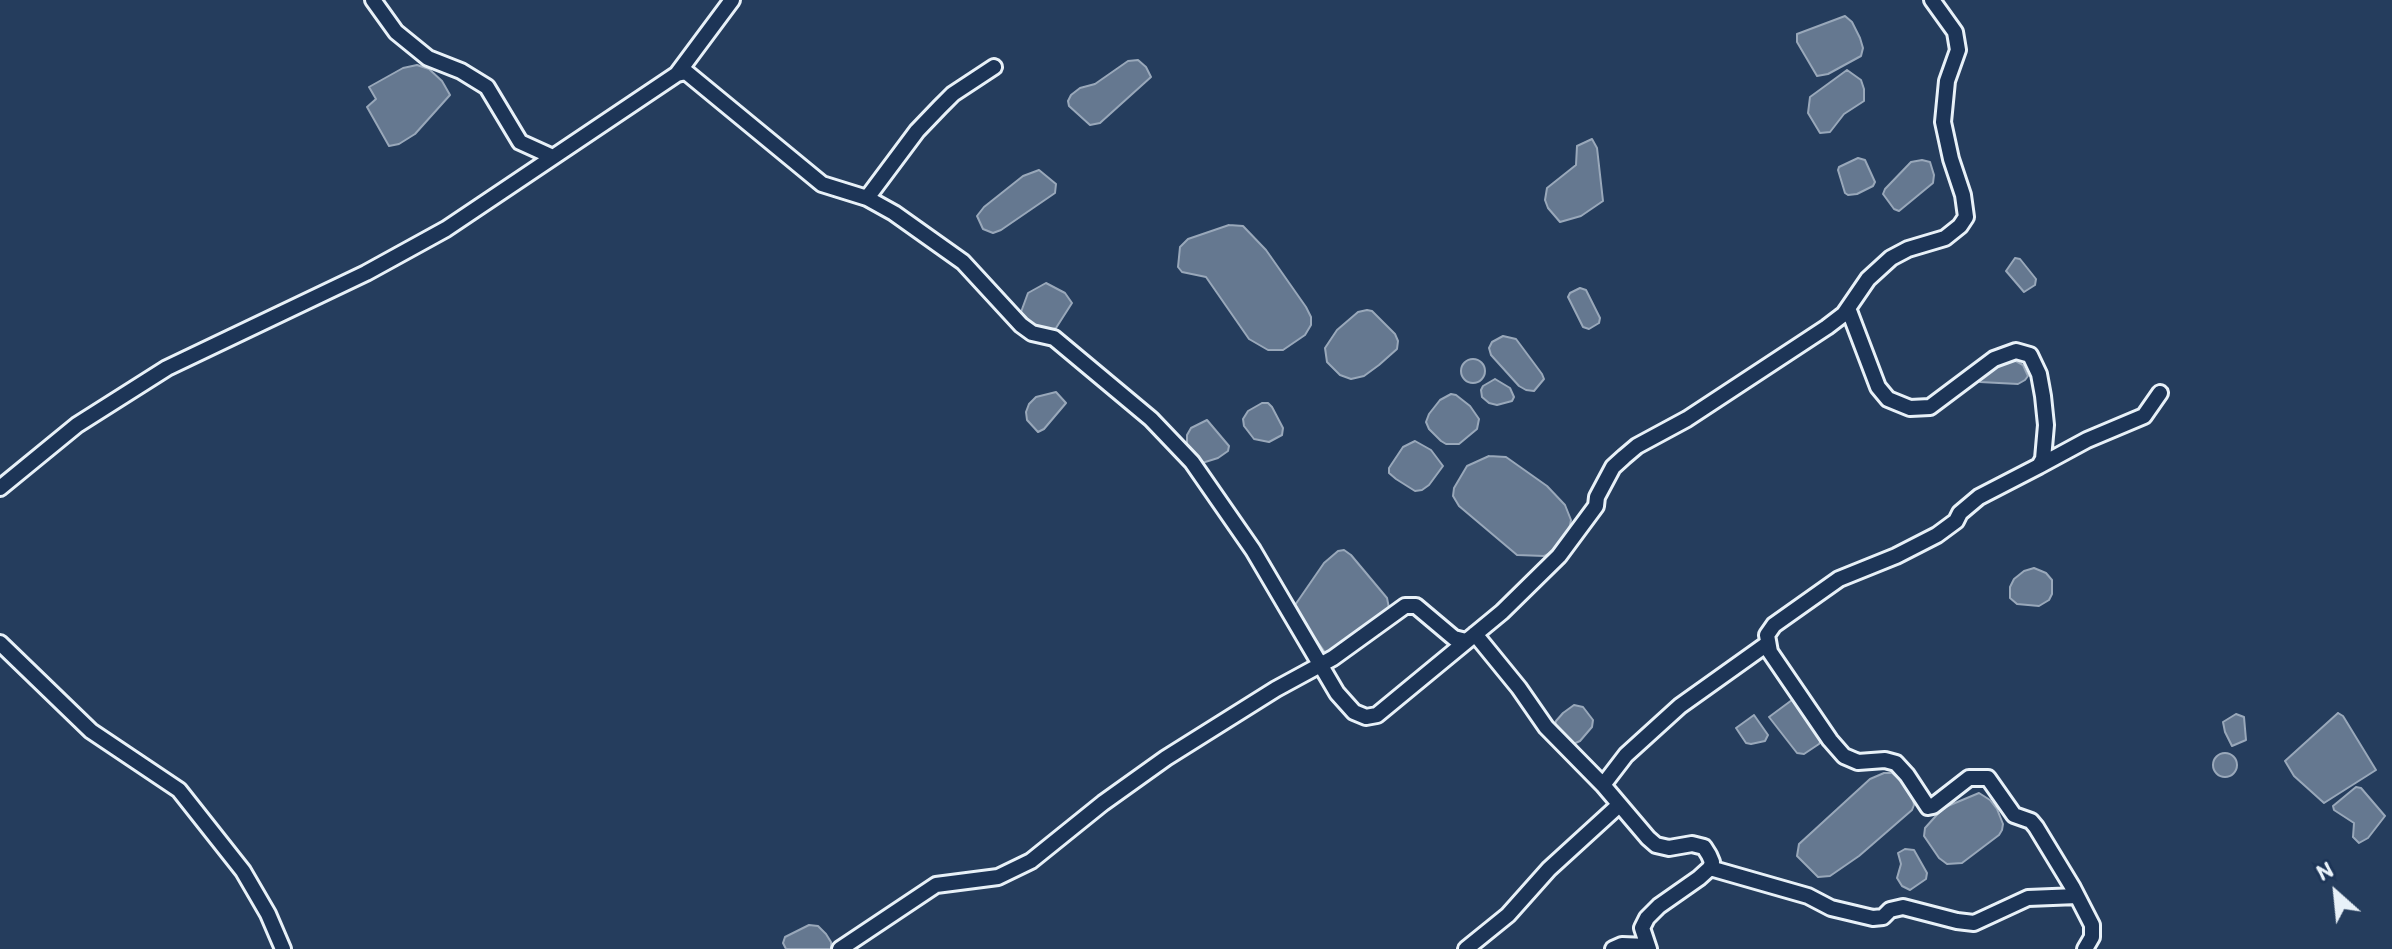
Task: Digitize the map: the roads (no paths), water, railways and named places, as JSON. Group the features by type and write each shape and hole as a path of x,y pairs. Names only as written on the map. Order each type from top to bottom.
{"street":[{"path":"373,0 396,32 428,58 461,71 487,87 520,142 553,157"},
{"path":"0,488 77,425 167,368 400,255 468,215 677,74 732,0"},
{"path":"677,74 686,72 694,76 822,184 867,198 894,213 963,262 1021,325 1032,333 1054,338 1151,419 1192,462 1253,550 1337,693 1354,712 1366,717 1377,715 1387,708 1502,612 1559,556 1596,506 1597,497 1613,467 1637,446 1687,419 1806,342 1848,308 1868,279 1891,258 1953,234 1966,217 1963,195 1943,131 1947,81 1958,50 1955,32 1932,0"},
{"path":"867,198 917,131 947,100 994,67"},
{"path":"1848,308 1878,387 1888,399 1910,408 1930,407 1994,359 2016,351 2030,355 2039,374 2046,425 2043,459 2039,466"},
{"path":"2085,949 2092,937 2092,925 2077,896 2036,827 2031,821 2014,815 1988,778 1969,778 1928,807 1896,763 1885,760 1858,762 1844,756 1773,659 1767,635 1774,625 1839,579 1937,535 1979,497 2087,440 2144,416 2160,393"},
{"path":"840,949 936,885 998,877 1031,861 1103,803 1166,758 1320,665 1392,614 1410,605 1416,606 1454,638 1470,638 1519,688 1546,727 1656,845 1669,848 1692,844 1704,847 1712,862 1710,868 1647,918 1642,928 1648,948 1622,945 1613,949"},
{"path":"0,643 91,731 179,790 243,871 268,914 283,949"},
{"path":"1603,785 1626,755 1680,706 1767,644"},
{"path":"1466,949 1508,915 1549,869 1618,806"},
{"path":"1710,868 1808,896 1831,908 1873,918 1883,917 1890,910 1903,907 1974,923 2028,898 2077,896"}],"water":[{"path":"1845,16 1852,22 1860,38 1863,48 1861,56 1828,74 1817,76 1797,42 1797,34"},
{"path":"1138,60 1151,77 1100,123 1090,125 1069,106 1071,95 1080,88 1095,84 1128,61"},
{"path":"417,65 429,69 442,81 450,95 415,134 389,146 367,107 376,99 369,87 403,68"},
{"path":"1847,70 1861,80 1864,101 1844,114 1830,132 1820,133 1808,113 1810,97"},
{"path":"1592,139 1597,148 1603,201 1581,216 1560,222 1548,208 1545,200 1547,188 1576,165 1577,146"},
{"path":"1858,158 1865,160 1875,182 1857,194 1848,195 1838,170"},
{"path":"1911,162 1930,162 1933,183 1899,211 1894,209 1883,194 1885,189"},
{"path":"1039,170 1056,184 1055,193 1001,230 993,233 983,229 977,216 984,207 1023,176"},
{"path":"1229,225 1243,226 1266,250 1311,317 1311,325 1305,335 1283,350 1268,350 1249,339 1206,277 1182,272 1178,267 1180,247 1188,239"},
{"path":"2015,258 2020,259 2036,279 2035,285 2024,292 2006,271"},
{"path":"1046,283 1065,293 1072,303 1056,328 1048,331 1037,328 1021,312 1028,293"},
{"path":"1580,288 1586,290 1600,318 1599,323 1589,329 1583,327 1568,297"},
{"path":"1372,311 1395,334 1397,349 1364,376 1351,379 1340,375 1327,362 1325,348 1337,330 1358,312"},
{"path":"1503,336 1516,339 1542,374 1544,379 1534,391 1519,386 1491,355 1489,348 1492,342"},
{"path":"1473,359 1482,362 1485,371 1482,380 1473,383 1464,380 1461,371 1464,362"},
{"path":"2012,359 2023,365 2028,376 2025,380 2018,384 1980,382 1977,377 1989,365"},
{"path":"1495,379 1510,388 1514,397 1512,401 1497,405 1482,397 1483,386"},
{"path":"1056,392 1066,403 1038,432 1027,420 1029,404 1036,397"},
{"path":"1451,394 1470,406 1479,419 1477,429 1459,444 1441,441 1426,422 1440,400"},
{"path":"1262,403 1272,407 1283,428 1282,435 1269,442 1254,439 1244,426 1243,419 1248,411"},
{"path":"1207,420 1229,446 1228,451 1218,458 1202,463 1187,444 1187,435 1191,428"},
{"path":"1415,441 1431,450 1443,466 1429,485 1415,491 1389,473 1389,468 1403,447"},
{"path":"1489,456 1506,457 1547,486 1565,505 1571,520 1569,530 1555,551 1544,556 1517,555 1459,506 1453,496 1454,488 1467,466"},
{"path":"1344,550 1387,598 1389,608 1327,655 1293,608 1324,563 1338,551"},
{"path":"2034,568 2046,573 2052,580 2052,594 2039,606 2017,604 2010,598 2010,587 2024,571"},
{"path":"1796,697 1822,739 1804,754 1797,753 1769,717"},
{"path":"1574,705 1583,707 1593,720 1592,727 1580,741 1571,745 1554,728 1556,721"},
{"path":"2338,713 2343,716 2376,770 2324,803 2294,776 2285,761"},
{"path":"2236,714 2244,717 2246,740 2232,746 2223,722"},
{"path":"1754,715 1768,735 1765,741 1751,744 1746,743 1736,728"},
{"path":"2220,753 2230,753 2237,760 2237,770 2230,777 2220,777 2213,770 2213,760"},
{"path":"1892,773 1904,783 1913,799 1912,810 1859,856 1830,876 1818,877 1797,856 1799,844 1870,779"},
{"path":"2356,787 2361,788 2385,816 2368,838 2359,843 2353,837 2354,823 2334,810 2333,806"},
{"path":"1979,793 1997,809 2002,830 1962,863 1947,864 1924,836 1925,828 1943,808"},
{"path":"1905,849 1914,850 1927,873 1926,879 1910,890 1902,886 1897,878 1901,864 1898,853"},
{"path":"809,925 818,926 826,934 831,949 786,949 783,943 785,937"}]}
